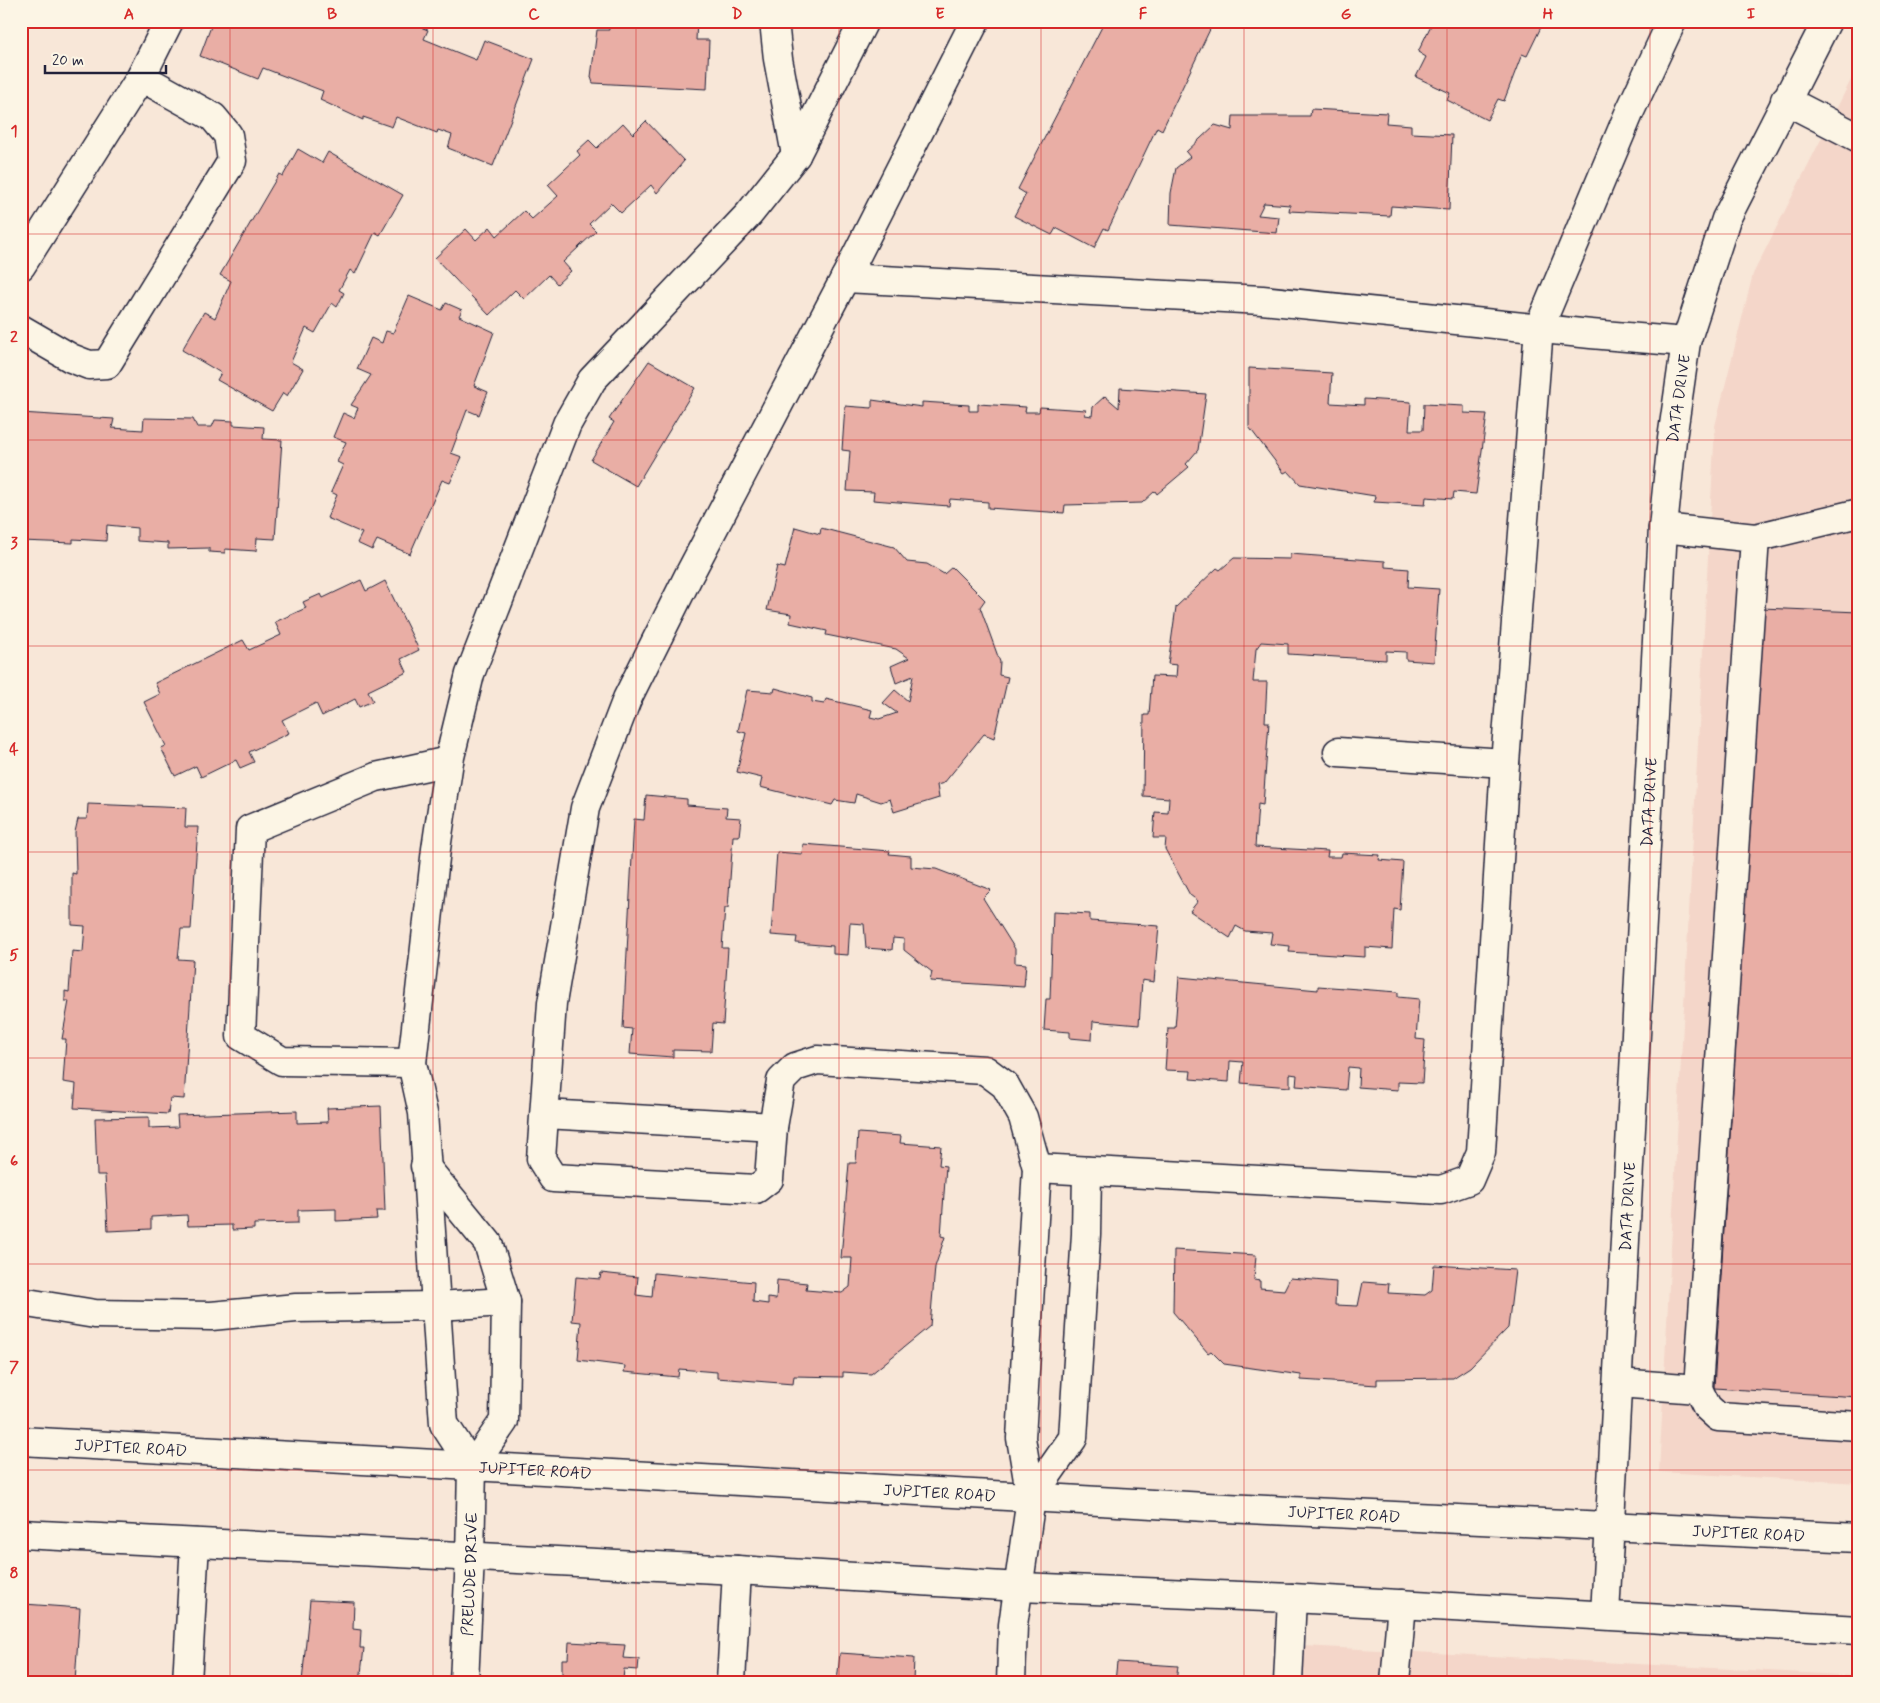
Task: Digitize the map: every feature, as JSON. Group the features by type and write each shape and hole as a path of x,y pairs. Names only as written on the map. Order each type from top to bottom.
{"main road":[{"path":"21,266 141,77 169,21"},
{"path":"774,21 778,59 796,155"},
{"path":"425,1166 488,1243 506,1302 504,1421 472,1467 444,1424 437,1306 425,1166 422,1113 412,1063 436,850 449,761 470,674 567,424 592,380 749,214 796,155 864,21"},
{"path":"975,21 845,278 689,575 627,699 585,808 552,1003 541,1159 553,1178 756,1189 768,1179 773,1127 781,1082 795,1068 817,1060 985,1070 1006,1085 1023,1117 1037,1168 1021,1438 1032,1498 1013,1625 1010,1682"},
{"path":"1037,1168 1441,1190 1469,1180 1482,1152 1504,763 1539,328 1630,111 1672,21"},
{"name":"DATA DRIVE","path":"1605,1615 1663,528 1672,439 1686,342 1726,219 1785,100 1827,21"},
{"path":"21,329 71,358 89,365 107,364 232,161 228,135 213,117 141,77"},
{"path":"1785,100 1859,138"},
{"path":"845,278 1262,300 1686,342"},
{"path":"1663,528 1755,538 1859,513"},
{"path":"1755,538 1698,1389 1707,1407 1718,1417 1859,1426"},
{"path":"1338,752 1504,763"},
{"path":"412,1063 282,1062 241,1036 250,829 376,777 449,761"},
{"path":"544,1114 773,1127"},
{"path":"1032,1498 1074,1438 1088,1170"},
{"path":"21,1302 96,1314 211,1316 296,1308 437,1306 506,1302"},
{"path":"1618,1383 1698,1389"},
{"name":"JUPITER ROAD","path":"21,1442 1032,1498 1859,1538"},
{"name":"PRELUDE DRIVE","path":"464,1682 472,1467"},
{"path":"21,1534 737,1570 1020,1587 1292,1598 1859,1630"},
{"path":"187,1682 195,1542"},
{"path":"731,1682 737,1570"},
{"path":"1288,1682 1292,1598"},
{"path":"1395,1682 1402,1604"}],"shaded area":[{"path":"1859,64 1859,1483 1659,1472 1715,426 1753,274"},
{"path":"1285,1645 1859,1676 1859,1682 1284,1682"}],"building":[{"path":"213,21 405,21 428,30 424,39 476,60 484,40 534,59 493,166 448,148 452,135 438,130 437,133 396,117 392,127 363,117 363,120 320,100 323,91 263,68 258,79 200,56"},
{"path":"608,21 697,21 696,40 709,40 707,89 593,83 591,77 597,30 609,30"},
{"path":"1105,21 1214,21 1162,130 1157,127 1108,230 1104,228 1094,248 1056,228 1052,235 1014,216 1026,194 1018,189"},
{"path":"1433,21 1544,21 1527,56 1522,54 1504,101 1498,99 1487,120 1447,100 1450,93 1416,77 1426,57 1418,52"},
{"path":"1311,109 1387,113 1386,123 1411,125 1411,133 1452,135 1449,210 1391,206 1390,216 1289,211 1290,205 1264,203 1258,215 1279,217 1277,233 1170,225 1171,193 1176,168 1190,157 1186,152 1215,125 1232,130 1233,116 1310,116"},
{"path":"646,121 684,161 657,193 651,185 621,213 611,203 589,224 596,231 563,262 571,271 557,284 549,275 524,299 515,290 489,315 435,258 466,229 476,240 490,227 497,236 524,211 532,219 558,196 548,185 580,155 577,151 589,140 597,148 623,123 633,134"},
{"path":"298,149 322,163 328,152 403,195 380,235 375,232 355,274 350,270 339,290 344,293 337,307 332,303 315,333 306,328 291,362 303,369 287,396 283,393 272,411 217,380 221,373 182,350 204,312 215,318 231,281 220,275 279,174 283,176"},
{"path":"409,296 442,310 446,303 462,310 459,316 494,332 474,386 488,392 479,415 467,410 451,453 462,457 450,483 442,480 410,554 377,540 372,550 357,543 362,533 327,518 337,495 331,492 343,465 337,462 346,442 333,437 343,413 354,418 358,408 351,405 371,375 357,369 371,338 382,343 386,331 393,333"},
{"path":"649,361 695,388 636,486 591,460 614,422 609,419"},
{"path":"1249,368 1332,373 1330,403 1364,405 1364,399 1411,402 1409,430 1423,430 1424,404 1464,406 1464,413 1487,414 1476,494 1454,492 1453,499 1426,497 1425,505 1374,502 1375,496 1300,484 1288,471 1284,473 1249,427"},
{"path":"1120,388 1206,394 1198,450 1186,464 1189,467 1157,494 1155,491 1142,503 1065,505 1064,513 988,508 988,502 950,499 949,506 873,500 874,492 847,491 850,451 842,450 845,406 872,408 872,400 922,407 922,402 969,405 969,411 978,411 978,404 1026,407 1025,412 1039,412 1040,407 1086,410 1085,415 1092,416 1093,407 1105,396 1119,408"},
{"path":"21,413 114,419 112,428 143,430 144,418 193,419 197,427 212,427 215,420 233,421 233,425 264,427 263,439 282,440 275,539 257,538 256,551 225,549 225,553 209,552 209,548 168,549 168,543 137,541 137,528 107,525 106,541 73,539 73,543 21,541"},
{"path":"795,527 820,534 821,528 894,547 907,562 927,564 944,574 952,567 985,600 980,607 1000,662 999,675 1008,677 994,738 984,734 944,783 937,785 939,798 894,812 890,799 881,802 856,794 854,803 835,800 832,805 760,787 762,778 737,772 746,733 738,731 747,690 774,692 775,688 812,698 812,702 824,704 826,699 872,710 870,717 879,719 897,713 883,703 895,690 908,701 913,676 896,683 891,666 909,658 896,649 826,635 827,631 790,623 791,614 767,610 777,566 785,568"},
{"path":"1290,554 1385,561 1385,567 1409,569 1408,587 1439,589 1434,662 1406,660 1406,652 1386,651 1386,660 1288,654 1288,644 1261,642 1256,649 1253,682 1267,682 1265,722 1269,722 1263,805 1258,804 1255,847 1328,851 1327,857 1341,857 1342,853 1380,855 1379,860 1403,862 1400,910 1394,909 1392,949 1365,947 1365,957 1289,952 1290,946 1270,944 1272,933 1245,931 1236,926 1230,938 1190,911 1198,901 1190,895 1165,849 1166,838 1153,838 1155,812 1168,813 1169,798 1143,796 1144,715 1149,715 1152,676 1176,677 1177,665 1168,664 1176,607 1217,568 1220,570 1234,558 1290,559"},
{"path":"361,580 366,591 385,581 419,650 401,659 407,672 368,691 373,701 359,707 355,699 322,716 316,703 282,720 289,733 249,752 254,762 240,768 236,760 201,777 196,766 175,776 161,748 166,746 144,702 160,694 155,683 243,640 249,650 281,635 275,622 306,608 303,602 321,594 323,598"},
{"path":"1761,608 1859,612 1859,1397 1714,1388 1740,976 1729,976"},
{"path":"646,795 687,799 687,805 727,808 726,817 741,818 739,836 733,836 728,908 725,908 722,948 728,948 723,1024 713,1023 711,1051 673,1050 673,1057 630,1054 632,1029 623,1028 634,819 644,820"},
{"path":"88,804 186,808 185,827 198,827 191,929 181,929 178,959 193,960 184,1099 170,1098 168,1114 74,1108 76,1084 63,1082 66,1039 62,1039 69,1001 65,1001 65,991 69,992 72,951 83,952 85,926 72,925 72,873 76,874 75,832 78,819 87,819"},
{"path":"803,844 890,851 889,854 911,856 911,867 936,869 991,890 983,898 1015,949 1015,963 1026,964 1024,987 930,981 932,972 904,950 904,939 893,938 892,950 866,948 864,924 850,923 848,955 833,954 833,946 796,943 797,937 771,935 777,852 802,854"},
{"path":"1053,912 1090,914 1090,921 1159,926 1154,982 1142,980 1139,1025 1093,1021 1092,1040 1070,1038 1070,1032 1044,1030 1046,999 1050,999"},
{"path":"1179,977 1318,990 1318,986 1398,992 1398,997 1419,999 1416,1039 1425,1040 1422,1083 1398,1082 1398,1090 1358,1087 1359,1068 1348,1067 1346,1090 1296,1086 1297,1075 1290,1074 1290,1087 1241,1083 1243,1062 1230,1061 1229,1082 1190,1079 1191,1071 1165,1070 1168,1028 1175,1028"},
{"path":"381,1106 385,1211 376,1211 377,1219 336,1221 336,1209 298,1210 298,1223 254,1224 254,1229 232,1230 232,1225 188,1226 187,1215 151,1217 151,1229 108,1231 105,1175 97,1175 95,1118 149,1117 149,1128 178,1127 177,1115 297,1111 297,1123 328,1122 327,1108"},
{"path":"858,1133 901,1136 900,1143 941,1146 939,1165 946,1166 941,1236 945,1237 935,1267 930,1326 871,1374 843,1372 843,1377 794,1376 793,1384 717,1378 717,1372 679,1369 678,1377 624,1372 625,1366 578,1360 581,1322 572,1321 576,1277 600,1279 601,1273 638,1277 636,1295 652,1297 654,1273 754,1282 753,1302 768,1304 768,1298 776,1299 777,1280 807,1283 806,1290 842,1293 850,1287 852,1258 841,1258 849,1163 856,1163"},
{"path":"1174,1250 1256,1255 1254,1280 1260,1281 1260,1288 1284,1290 1290,1278 1336,1282 1335,1305 1358,1306 1363,1282 1389,1284 1388,1293 1425,1295 1432,1290 1434,1265 1515,1270 1508,1328 1470,1367 1453,1378 1377,1379 1377,1385 1301,1380 1301,1375 1224,1364 1211,1351 1208,1353 1173,1312"},
{"path":"310,1600 354,1602 353,1629 361,1630 360,1648 364,1648 360,1682 302,1682"},
{"path":"24,1604 80,1608 75,1682 21,1682 21,1639"},
{"path":"569,1642 625,1645 623,1658 639,1659 638,1670 624,1669 623,1680 642,1682 562,1682 562,1659 568,1659"},
{"path":"840,1653 914,1658 913,1682 837,1682"},
{"path":"1117,1662 1178,1666 1176,1682 1115,1682"}]}
